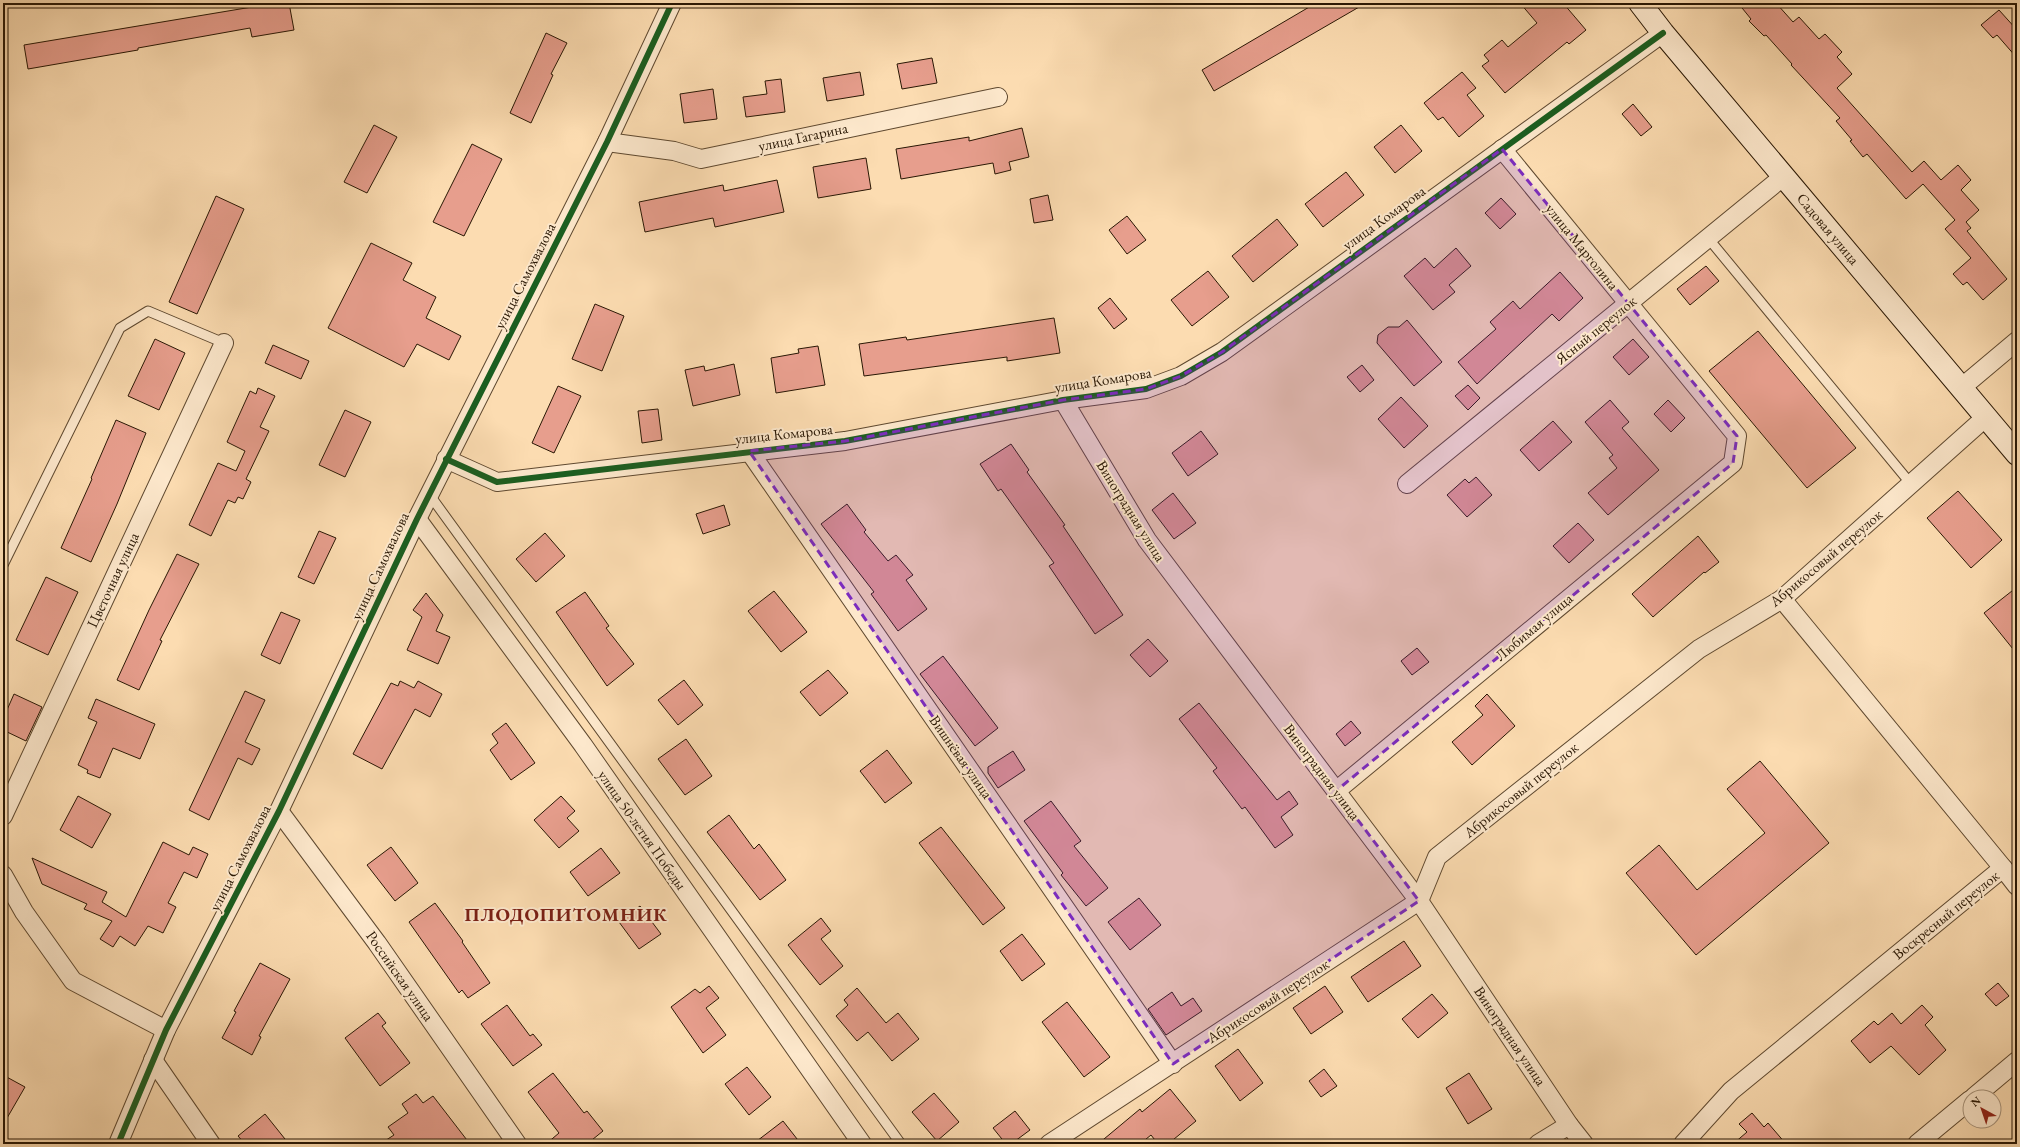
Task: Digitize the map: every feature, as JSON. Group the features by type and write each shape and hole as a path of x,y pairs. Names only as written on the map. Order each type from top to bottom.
{"main road":[{"name":"Садовая улица","path":"1640,3 1663,33 2017,454"}],"street":[{"name":"улица Самохвалова","path":"118,1144 152,1060 166,1030 279,811 446,459 607,142 672,3"},
{"name":"улица Комарова","path":"446,459 497,482 749,451 845,441 1063,400 1146,389 1181,376 1222,352 1663,33"},
{"name":"улица Гагарина","path":"607,142 674,151 701,159 998,97"},
{"name":"улица Марголина","path":"1502,149 1737,436 1733,463"},
{"name":"Ясный переулок","path":"1407,484 1784,176"},
{"path":"1962,388 2017,340"},
{"name":"Цветочная улица","path":"3,816 224,343"},
{"name":"Виноградная улица","path":"1063,400 1146,540 1419,901 1569,1125 1584,1144"},
{"name":"Абрикосовый переулок","path":"1049,1144 1173,1064 1419,901 1437,858 1699,649 1782,599 1986,417"},
{"name":"Вишнёвая улица","path":"749,451 1173,1064"},
{"name":"Любимая улица","path":"1336,791 1733,463"},
{"name":"улица 50-летия Победы","path":"417,520 583,745 862,1144"},
{"name":"Воскресный переулок","path":"1683,1144 1731,1091 2003,868 1782,599"},
{"name":"Российская улица","path":"279,811 377,943 517,1144"},
{"path":"2003,868 2017,886"},
{"path":"3,875 24,912 73,981 166,1030"},
{"path":"152,1060 211,1144"},
{"path":"1984,1089 2017,1061"},
{"path":"1916,1144 1962,1107"},
{"path":"1538,1144 1569,1125"}],"lane":[{"path":"1708,238 1911,484"},
{"path":"3,565 120,328 148,311 224,343"},
{"path":"429,494 901,1144"}],"highlighted area":[{"path":"1502,149 1737,436 1733,463 1336,791 1419,901 1173,1064 749,451 845,441 1063,400 1146,389 1181,376 1222,352"}],"building":[{"path":"276,3 289,3 294,30 252,37 250,28 138,48 138,50 28,69 24,45"},
{"path":"1316,3 1366,3 1214,91 1202,70"},
{"path":"1520,3 1563,3 1586,30 1569,44 1567,42 1505,93 1482,66 1489,61 1484,55 1502,40 1508,47 1537,23"},
{"path":"1738,3 1776,3 1793,22 1799,17 1819,39 1825,34 1842,52 1837,57 1852,74 1837,88 1912,172 1924,161 1941,180 1958,165 1971,180 1961,190 1979,210 1966,222 1971,228 1967,231 2007,279 1983,300 1967,282 1963,285 1953,274 1971,258 1945,229 1955,220 1923,184 1906,199 1867,154 1863,157 1850,141 1852,140 1836,121 1840,118 1791,65 1792,64 1766,35 1764,36 1749,21 1751,19"},
{"path":"1999,10 2017,30 2017,58 1997,35 1993,38 1981,25"},
{"path":"546,33 567,43 551,74 553,75 531,123 510,113"},
{"path":"932,58 937,83 902,89 897,64"},
{"path":"860,72 864,95 827,101 823,78"},
{"path":"1462,72 1476,88 1467,95 1484,116 1459,137 1443,117 1438,120 1424,103"},
{"path":"781,79 785,112 746,117 743,97 767,94 765,81"},
{"path":"713,89 717,119 684,123 680,94"},
{"path":"1633,104 1652,127 1641,136 1622,114"},
{"path":"374,125 397,137 367,193 344,182"},
{"path":"1401,125 1422,151 1395,173 1374,147"},
{"path":"1022,128 1029,157 1009,162 1011,170 995,174 993,163 901,179 896,149 969,137 969,141"},
{"path":"472,144 502,159 464,236 433,222"},
{"path":"866,158 871,189 818,198 813,167"},
{"path":"1346,172 1364,195 1323,227 1305,204"},
{"path":"777,180 784,212 715,227 713,218 645,232 639,202 723,185 724,191"},
{"path":"1048,195 1053,220 1034,223 1030,199"},
{"path":"216,196 244,209 197,314 169,302"},
{"path":"1501,198 1516,214 1500,229 1485,213"},
{"path":"1127,216 1146,240 1127,254 1109,230"},
{"path":"1277,219 1298,245 1253,282 1232,256"},
{"path":"371,243 412,263 403,280 436,297 426,318 461,336 449,360 417,344 404,367 328,328"},
{"path":"1456,248 1471,266 1449,285 1455,292 1433,310 1404,276 1425,258 1434,268"},
{"path":"1706,266 1719,281 1690,305 1677,289"},
{"path":"1208,271 1229,297 1192,326 1171,300"},
{"path":"1560,272 1583,298 1559,321 1552,314 1477,384 1458,362 1496,329 1490,322 1513,301 1520,309"},
{"path":"1110,298 1127,319 1114,329 1098,308"},
{"path":"595,304 624,316 602,371 572,359"},
{"path":"1054,318 1060,353 1007,361 1007,357 864,376 859,344 906,337 907,340"},
{"path":"1407,320 1442,362 1414,386 1377,343 1378,335 1388,327 1399,327"},
{"path":"1758,331 1856,448 1807,488 1709,371"},
{"path":"155,339 185,353 159,410 128,396"},
{"path":"1633,339 1649,357 1629,375 1613,357"},
{"path":"273,345 309,361 301,379 265,363"},
{"path":"818,346 825,385 776,393 771,358 799,353 798,349"},
{"path":"734,364 740,395 693,406 685,370 704,366 705,371"},
{"path":"1362,365 1374,380 1360,392 1347,377"},
{"path":"1468,385 1480,398 1468,410 1455,396"},
{"path":"558,386 581,396 554,453 532,443"},
{"path":"258,388 275,396 260,427 269,431 246,479 251,482 243,499 238,497 235,503 228,500 211,536 189,525 218,463 236,471 245,451 227,442 250,391 256,394"},
{"path":"1401,397 1428,426 1404,448 1378,419"},
{"path":"1610,400 1629,422 1622,428 1659,470 1608,515 1588,493 1617,468 1609,458 1613,455 1585,422"},
{"path":"1668,400 1685,418 1671,432 1654,414"},
{"path":"658,409 662,440 642,443 638,411"},
{"path":"345,410 371,422 345,477 319,465"},
{"path":"116,420 146,433 91,562 61,548 92,479 91,478"},
{"path":"1553,421 1572,442 1539,471 1520,450"},
{"path":"1201,431 1218,454 1188,476 1172,453"},
{"path":"1011,444 1029,470 1027,472 1065,525 1063,526 1123,615 1095,634 1049,566 1054,563 1001,489 998,491 980,464"},
{"path":"1476,477 1492,495 1467,517 1447,495 1465,479 1469,483"},
{"path":"1958,491 2002,540 1971,568 1927,518"},
{"path":"1173,493 1196,523 1174,539 1152,510"},
{"path":"847,504 866,530 864,532 888,561 896,555 913,575 906,580 927,609 898,631 871,594 874,592 821,524"},
{"path":"724,505 730,525 703,534 696,514"},
{"path":"1578,523 1594,540 1569,563 1553,546"},
{"path":"319,531 336,538 314,584 298,577"},
{"path":"545,533 565,556 536,582 516,559"},
{"path":"1698,536 1719,562 1705,573 1704,572 1653,617 1632,594"},
{"path":"177,554 199,564 160,640 162,641 139,690 117,680 149,610"},
{"path":"46,577 78,592 48,655 16,640"},
{"path":"2017,587 2017,654 1984,613"},
{"path":"774,591 807,632 781,652 748,611"},
{"path":"585,592 609,626 606,628 634,664 607,686 556,612"},
{"path":"426,593 443,615 436,631 450,637 438,664 407,650 422,617 413,610"},
{"path":"281,612 300,620 280,664 261,655"},
{"path":"1148,639 1168,661 1150,677 1130,655"},
{"path":"1417,648 1429,662 1412,675 1401,661"},
{"path":"943,656 998,728 975,746 920,674"},
{"path":"828,670 848,693 820,716 800,692"},
{"path":"684,680 703,705 678,725 658,700"},
{"path":"400,681 414,688 418,681 442,694 430,717 415,709 382,769 353,754 391,683 398,686"},
{"path":"245,691 265,700 245,742 260,749 252,765 238,758 209,820 189,810"},
{"path":"14,694 42,707 26,741 3,730 3,719"},
{"path":"1487,694 1515,726 1472,765 1452,742 1483,715 1475,706"},
{"path":"96,699 155,724 140,759 113,748 100,778 87,773 88,770 78,765 97,722 88,718"},
{"path":"1199,703 1277,800 1289,791 1298,804 1281,817 1293,835 1275,848 1245,807 1242,809 1213,771 1217,768 1179,719"},
{"path":"1351,721 1361,733 1345,746 1336,734"},
{"path":"506,723 535,763 511,780 490,750 498,743 492,734"},
{"path":"686,739 712,776 685,795 658,759"},
{"path":"887,750 912,783 885,803 860,771"},
{"path":"1013,751 1025,770 998,788 988,773 988,767"},
{"path":"1760,761 1829,843 1696,955 1626,873 1659,845 1697,890 1765,833 1727,789"},
{"path":"78,796 111,814 92,848 60,830"},
{"path":"561,796 575,811 567,818 579,831 559,848 534,820"},
{"path":"1051,801 1081,841 1074,846 1108,888 1086,906 1061,875 1063,873 1024,821"},
{"path":"729,815 754,849 759,844 786,880 760,900 707,832"},
{"path":"941,827 1005,908 983,925 919,843"},
{"path":"163,842 189,855 193,847 208,854 197,878 184,872 168,903 176,907 163,933 148,926 135,946 120,936 113,947 100,939 112,921 84,909 87,904 42,884 32,858 107,892 102,902 126,917"},
{"path":"391,847 418,883 395,901 367,865"},
{"path":"601,848 620,873 588,896 570,872"},
{"path":"1139,898 1161,925 1130,950 1108,922"},
{"path":"435,903 463,941 462,942 490,983 468,998 462,990 459,993 409,922"},
{"path":"640,906 661,934 639,949 619,922"},
{"path":"821,918 831,931 821,939 843,966 820,985 788,945"},
{"path":"1022,934 1045,964 1022,981 1000,951"},
{"path":"1404,941 1421,966 1368,1002 1351,977"},
{"path":"260,963 290,979 259,1036 261,1037 252,1055 222,1038 236,1012 234,1011"},
{"path":"1998,983 2009,996 1996,1006 1985,994"},
{"path":"709,986 719,998 706,1008 726,1035 703,1053 671,1007 695,989 700,993"},
{"path":"1325,986 1343,1012 1311,1034 1293,1008"},
{"path":"857,988 886,1023 898,1013 919,1039 892,1061 868,1032 857,1041 836,1016 848,1005 844,1000"},
{"path":"1172,992 1181,1006 1193,998 1202,1011 1166,1035 1148,1009"},
{"path":"1432,994 1448,1013 1418,1038 1402,1019"},
{"path":"1067,1002 1110,1057 1084,1077 1042,1022"},
{"path":"507,1005 530,1036 533,1034 542,1045 513,1066 481,1024"},
{"path":"1922,1005 1933,1017 1925,1025 1946,1050 1919,1075 1891,1046 1870,1063 1851,1041 1874,1021 1878,1025 1892,1013 1901,1024"},
{"path":"378,1013 386,1023 382,1026 410,1063 380,1086 345,1038"},
{"path":"1238,1049 1263,1083 1240,1101 1215,1066"},
{"path":"747,1067 771,1097 749,1115 725,1084"},
{"path":"1324,1069 1337,1086 1321,1097 1309,1081"},
{"path":"553,1073 584,1113 587,1111 603,1131 587,1144 546,1144 559,1133 528,1092"},
{"path":"1469,1073 1492,1109 1468,1124 1446,1088"},
{"path":"3,1075 25,1087 3,1125"},
{"path":"1170,1089 1196,1121 1168,1144 1158,1144 1151,1135 1140,1144 1098,1144 1140,1109 1142,1112"},
{"path":"934,1093 959,1122 937,1141 912,1112"},
{"path":"416,1094 423,1103 433,1096 470,1144 380,1144 394,1135 388,1127 408,1113 402,1104"},
{"path":"1015,1111 1030,1130 1011,1144 1006,1144 993,1128"},
{"path":"1752,1113 1764,1127 1768,1123 1786,1144 1733,1144 1747,1132 1739,1124"},
{"path":"265,1114 289,1144 245,1144 238,1136"},
{"path":"783,1121 801,1144 753,1144 770,1131"}],"cycle path":[{"path":"118,1144 166,1030 279,811 417,519 607,142 672,3"},
{"path":"446,459 497,482 845,441 1063,400 1146,389 1181,376 1222,352 1663,33"}],"district":[{"name":"ПЛОДОПИТОМНИК","path":"566,914"}]}
